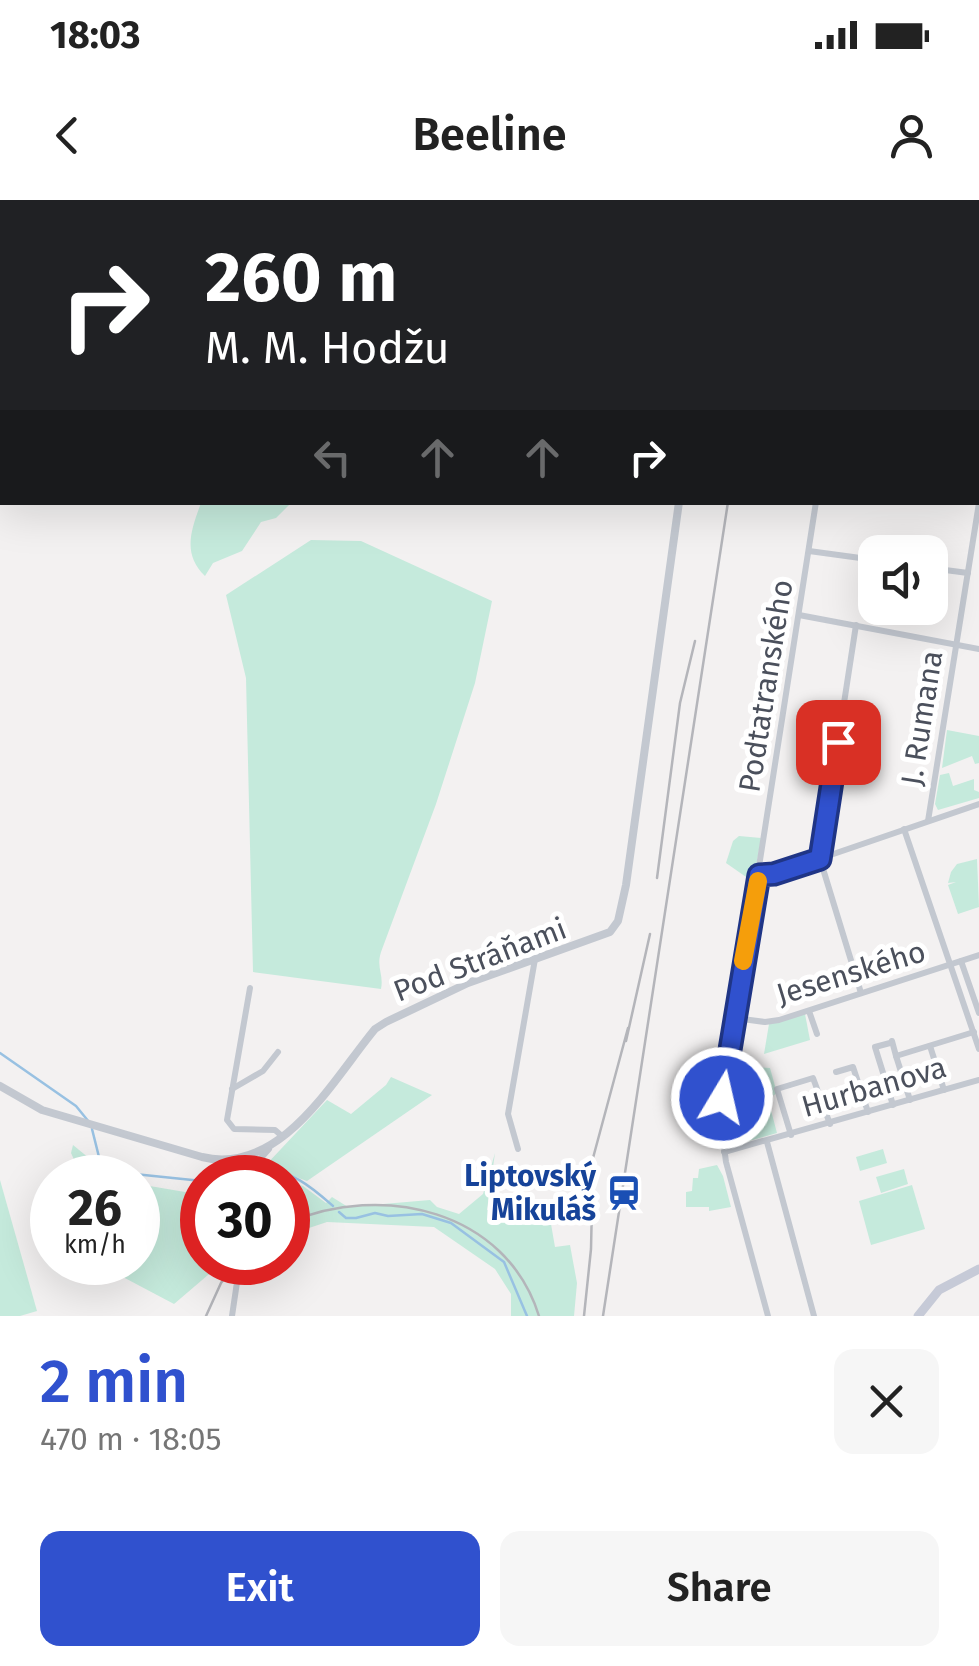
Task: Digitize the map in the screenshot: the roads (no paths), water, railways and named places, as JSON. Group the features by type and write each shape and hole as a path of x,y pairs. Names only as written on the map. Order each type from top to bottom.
{"main road":[{"path":"918,1316 939,1290 979,1269"}],"street":[{"name":"Pod Stráňami","path":"254,1155 283,1138 386,1022 448,991 606,934 617,924 678,505"},
{"name":"Podtatranského","path":"768,1316 724,1152 720,1116 816,505"},
{"name":"J. Rumana","path":"928,821 978,505"},
{"path":"809,551 858,558"},
{"path":"948,570 968,573"},
{"path":"799,615 979,649"},
{"path":"856,624 820,859 861,993"},
{"path":"759,875 774,874 979,804"},
{"path":"904,829 979,1048"},
{"name":"Jesenského","path":"735,1018 769,1022 979,955"},
{"path":"518,1149 508,1114 536,959"},
{"path":"961,961 979,1015 970,1020"},
{"path":"250,988 227,1118 230,1127 275,1130 283,1138"},
{"path":"809,1011 817,1034"},
{"path":"896,1056 974,1032"},
{"path":"893,1105 874,1048 891,1042 910,1100"},
{"path":"930,1046 944,1090"},
{"path":"232,1089 260,1074 278,1052"},
{"path":"836,1072 854,1067 868,1112"},
{"path":"792,1135 777,1089 813,1078 830,1124"},
{"name":"Hurbanova","path":"724,1152 979,1080"},
{"name":"Pod Stráňami","path":"0,1086 38,1108 198,1155"},
{"path":"766,1142 814,1316"},
{"path":"266,1155 269,1149"},
{"path":"232,1316 237,1285"}],"waterway":[{"path":"0,1053 76,1106 89,1122"},
{"path":"92,1129 99,1157 115,1172 180,1179"},
{"path":"310,1187 333,1206"},
{"path":"339,1212 346,1218 375,1213 422,1214 451,1223 504,1262 527,1316"}],"railway":[{"path":"603,1316 728,505"},
{"path":"657,878 680,703 695,641"},
{"path":"626,1041 650,934"},
{"path":"584,1316 591,1249 593,1158 628,1028"},
{"path":"310,1216 362,1205 400,1206 436,1214 470,1229 499,1251 523,1280 539,1316"},
{"path":"206,1316 220,1285"}],"place":[{"name":"Liptovský Mikuláš","path":"624,1193"}]}
